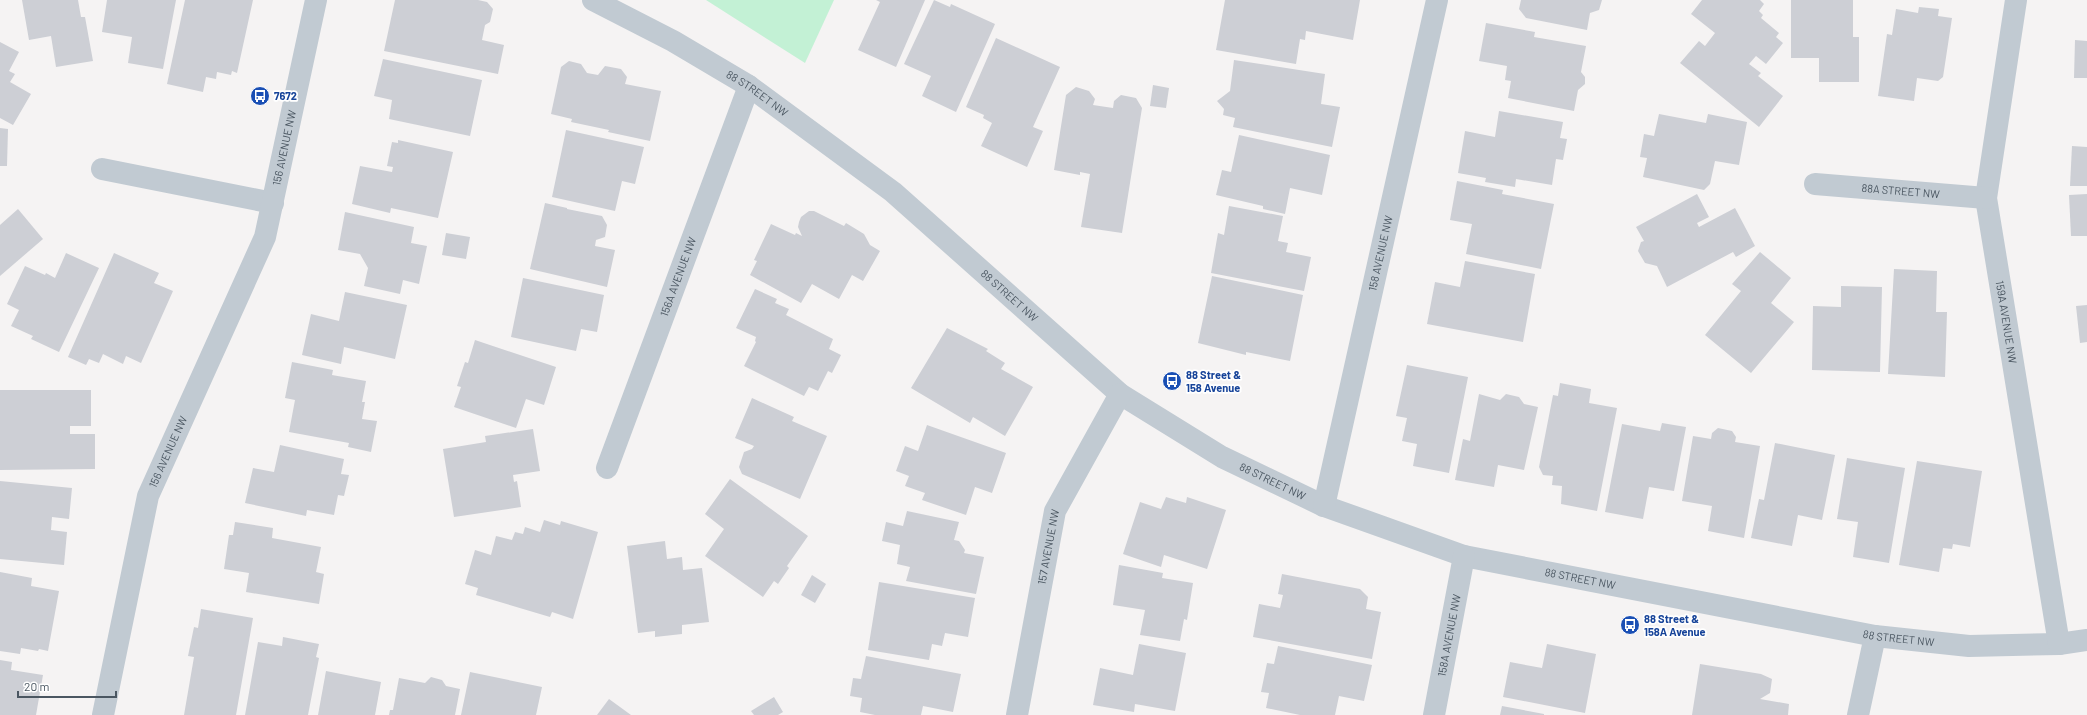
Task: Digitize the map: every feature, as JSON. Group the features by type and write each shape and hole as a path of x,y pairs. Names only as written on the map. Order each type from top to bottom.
{"street":[{"name":"156 AVENUE NW","path":"103,715 148,496 265,237 316,0"},
{"name":"88 STREET NW","path":"593,0 673,41 749,86 893,192 1120,394 1222,457 1324,506 1464,556 1875,636 1969,646 2059,644 2087,640"},
{"name":"158 AVENUE NW","path":"1324,506 1436,0"},
{"name":"159A AVENUE NW","path":"2016,0 1986,198 2059,644"},
{"name":"156A AVENUE NW","path":"607,468 749,86"},
{"path":"102,169 273,203"},
{"name":"88A STREET NW","path":"1815,184 1986,198"},
{"name":"157 AVENUE NW","path":"1017,715 1055,511 1120,394"},
{"name":"158A AVENUE NW","path":"1434,715 1464,556"},
{"path":"1858,715 1875,636"}],"green space":[{"path":"706,0 834,0 805,63"}],"building":[{"path":"22,0 78,0 81,17 85,17 93,61 56,67 51,36 29,40"},
{"path":"107,0 176,0 163,69 128,63 132,37 102,32"},
{"path":"185,0 253,0 237,73 232,71 231,75 217,72 216,79 206,77 203,92 167,84"},
{"path":"395,0 478,0 487,2 493,9 490,22 485,25 482,40 504,45 498,74 384,51"},
{"path":"876,0 925,0 896,67 858,50 880,2"},
{"path":"934,0 950,7 951,4 995,24 956,112 922,96 931,76 904,64"},
{"path":"1225,0 1360,0 1353,40 1306,31 1305,40 1300,39 1296,64 1216,50"},
{"path":"1521,0 1602,0 1599,10 1590,13 1587,30 1526,18 1519,9"},
{"path":"1702,0 1760,0 1764,4 1759,11 1763,15 1761,18 1779,33 1776,37 1783,43 1766,64 1756,56 1749,64 1761,73 1758,76 1783,96 1759,127 1680,63 1699,41 1705,46 1715,33 1691,14"},
{"path":"1791,0 1853,0 1853,37 1859,37 1859,82 1819,82 1819,58 1791,58"},
{"path":"1919,7 1939,9 1938,16 1952,18 1943,77 1938,81 1917,78 1914,101 1878,96 1887,34 1892,35 1896,9 1918,13"},
{"path":"1486,23 1535,32 1534,37 1586,46 1581,72 1585,77 1585,84 1578,90 1574,111 1508,98 1511,81 1505,80 1507,66 1479,61"},
{"path":"996,38 1060,67 1033,127 1043,131 1027,167 981,146 992,123 983,118 984,115 966,107"},
{"path":"2075,40 2087,41 2087,78 2074,78"},
{"path":"0,42 19,52 9,71 15,74 10,82 31,94 13,125 0,118"},
{"path":"383,59 482,80 470,136 389,119 392,100 374,96"},
{"path":"1234,60 1325,74 1321,104 1340,107 1332,147 1233,127 1235,118 1223,115 1224,109 1217,101 1230,91"},
{"path":"569,61 581,64 587,73 598,75 605,66 621,69 627,77 625,84 661,91 650,141 571,122 572,119 551,114 561,67"},
{"path":"1153,85 1169,88 1166,108 1150,106"},
{"path":"1076,87 1089,91 1095,99 1093,105 1113,108 1114,101 1121,95 1136,98 1142,108 1122,233 1081,227 1090,174 1080,172 1080,175 1054,170 1066,95"},
{"path":"1499,111 1563,122 1560,138 1567,139 1563,160 1556,159 1552,185 1516,179 1515,187 1485,182 1486,178 1458,173 1465,131 1495,137"},
{"path":"1659,114 1706,123 1708,114 1747,122 1739,165 1715,161 1710,184 1704,190 1643,177 1647,158 1640,157 1644,134 1654,136"},
{"path":"0,128 8,129 7,166 0,166"},
{"path":"566,130 644,147 635,184 622,181 615,211 552,197"},
{"path":"1239,135 1330,155 1322,195 1290,188 1285,214 1263,209 1263,206 1216,195 1222,170 1231,172"},
{"path":"398,140 453,152 438,218 391,208 390,213 352,204 360,166 392,172 393,167 387,166 392,142 398,143"},
{"path":"2072,146 2087,147 2087,186 2070,186"},
{"path":"1457,181 1503,190 1502,194 1554,204 1541,269 1466,254 1472,224 1450,220"},
{"path":"1697,194 1709,217 1697,223 1699,227 1735,208 1755,246 1736,257 1733,252 1667,287 1657,266 1645,263 1638,251 1641,242 1644,241 1636,227"},
{"path":"2087,194 2087,236 2071,236 2069,195"},
{"path":"545,203 602,216 607,225 605,237 596,240 595,246 615,250 607,287 530,269"},
{"path":"1229,206 1283,216 1278,241 1288,243 1286,252 1311,257 1304,291 1211,273 1218,233 1224,235"},
{"path":"18,209 43,239 0,276 0,225"},
{"path":"809,211 814,211 844,226 846,223 864,234 870,245 880,251 863,281 852,275 839,299 812,284 801,303 750,275 757,261 754,260 771,224 795,235 796,233 802,236 798,227 799,222 801,217"},
{"path":"345,212 414,227 411,243 427,246 419,284 403,280 400,294 364,286 368,268 360,254 338,250"},
{"path":"446,233 470,237 466,259 442,255"},
{"path":"1760,252 1791,278 1771,303 1794,322 1751,373 1705,335 1741,291 1732,284"},
{"path":"66,253 99,268 59,352 31,339 33,336 11,326 19,310 7,304 25,266 45,275 46,273 55,278"},
{"path":"114,253 159,273 154,283 173,291 141,363 126,356 123,364 103,354 99,363 89,359 86,365 68,357"},
{"path":"1465,261 1535,274 1523,342 1427,324 1435,282 1460,287"},
{"path":"1894,269 1937,271 1936,312 1947,312 1945,377 1888,374"},
{"path":"1212,276 1303,295 1290,361 1246,352 1246,355 1198,343"},
{"path":"523,278 604,295 597,332 581,329 576,351 511,337"},
{"path":"1841,286 1882,287 1880,372 1812,370 1813,306 1841,307"},
{"path":"755,289 777,299 775,303 789,309 786,315 833,339 829,349 841,355 832,373 828,371 818,391 809,387 804,396 744,366 756,342 756,337 736,328"},
{"path":"345,292 407,305 395,359 344,347 341,364 302,355 311,314 339,321"},
{"path":"2087,305 2087,342 2080,343 2076,306"},
{"path":"947,328 988,349 986,351 1005,363 1001,369 1033,387 1005,436 973,417 970,423 911,388"},
{"path":"475,340 556,367 544,405 526,399 516,428 454,407 461,387 457,386 465,362 468,363"},
{"path":"292,362 333,370 332,375 366,381 362,402 365,402 362,419 377,421 371,452 348,447 349,443 289,432 295,400 285,398"},
{"path":"1407,365 1468,377 1449,473 1413,466 1417,444 1402,441 1407,418 1396,416"},
{"path":"1560,383 1591,389 1589,403 1617,408 1597,511 1561,504 1562,486 1552,485 1553,476 1543,475 1539,467 1553,395 1558,396"},
{"path":"0,390 91,390 91,426 70,426 70,434 95,434 95,469 0,470"},
{"path":"1479,394 1500,400 1506,394 1519,397 1524,404 1538,407 1524,470 1498,465 1494,487 1455,480 1463,439 1470,441"},
{"path":"752,398 794,417 792,421 827,436 800,499 742,474 739,467 744,452 752,449 754,446 735,438"},
{"path":"1662,423 1686,427 1674,491 1649,487 1643,519 1605,512 1622,424 1660,431"},
{"path":"927,425 1006,453 992,493 975,487 966,515 922,500 925,493 905,486 909,476 896,471 905,446 918,451"},
{"path":"1718,428 1732,431 1736,437 1735,442 1760,446 1744,538 1708,531 1712,506 1682,501 1693,436 1711,439 1712,433"},
{"path":"533,429 540,471 513,475 514,482 517,481 521,507 454,517 443,449 486,442 485,436"},
{"path":"1775,443 1835,455 1822,520 1798,515 1792,546 1751,538 1759,499 1764,500"},
{"path":"280,445 344,459 341,474 349,475 344,496 338,495 334,515 307,510 306,516 245,503 253,468 274,472"},
{"path":"1847,458 1905,468 1889,563 1853,557 1858,522 1837,519"},
{"path":"1917,461 1982,471 1970,547 1953,544 1952,549 1943,548 1939,572 1899,565"},
{"path":"730,479 808,536 787,566 789,568 778,584 774,581 763,597 705,556 724,529 705,514"},
{"path":"0,481 72,488 69,519 52,517 51,530 67,532 64,565 0,559"},
{"path":"1166,497 1186,503 1187,497 1226,510 1207,569 1164,555 1161,567 1123,554 1140,502 1161,509"},
{"path":"907,511 959,522 954,540 959,541 965,550 964,553 984,557 976,594 906,581 910,567 897,564 900,545 882,541 886,522 903,526"},
{"path":"544,520 560,525 561,521 598,532 573,619 552,612 550,617 476,595 478,588 465,584 475,550 491,555 496,536 512,540 515,532 523,534 525,527 540,532"},
{"path":"235,522 273,528 272,538 321,547 316,572 324,574 319,604 246,592 249,573 224,569 229,535 233,535"},
{"path":"665,541 667,559 682,557 683,570 702,568 709,622 682,625 682,634 655,637 655,631 638,633 627,546"},
{"path":"1119,565 1163,573 1162,578 1193,583 1187,620 1184,619 1180,641 1140,635 1145,610 1113,605"},
{"path":"0,572 32,578 31,586 59,591 48,651 21,648 20,654 0,651"},
{"path":"1282,574 1360,589 1368,597 1366,609 1381,612 1372,659 1253,637 1259,604 1280,608 1283,595 1278,594"},
{"path":"812,575 826,584 815,603 801,595"},
{"path":"879,582 975,598 968,637 945,633 942,646 932,644 929,660 868,650"},
{"path":"201,609 253,618 236,715 184,715 194,657 188,656 194,627 198,628"},
{"path":"283,637 319,644 316,657 319,658 308,715 245,715 258,642 282,646"},
{"path":"1139,644 1186,653 1175,711 1135,704 1134,712 1093,705 1100,668 1133,675"},
{"path":"1547,644 1596,654 1585,713 1503,697 1510,662 1542,668"},
{"path":"1278,646 1372,665 1364,701 1339,696 1335,715 1300,715 1266,708 1269,693 1261,692 1267,663 1274,664"},
{"path":"866,656 961,674 953,712 923,706 921,715 875,715 860,712 862,698 850,696 853,678 861,679"},
{"path":"0,660 12,662 11,670 43,675 36,715 0,715"},
{"path":"1700,664 1761,674 1772,679 1770,693 1760,699 1789,704 1788,715 1692,715"},
{"path":"326,671 381,682 375,715 318,715"},
{"path":"470,672 542,687 536,715 461,715"},
{"path":"431,677 442,680 446,686 460,689 455,715 389,715 390,710 393,710 399,678 425,683"},
{"path":"774,697 783,712 778,715 754,715 751,711"},
{"path":"609,699 631,715 597,715"},
{"path":"1502,706 1544,714 1544,715 1500,715"}],"place":[{"name":"7672","path":"260,96"},
{"name":"88 Street & 158 Avenue","path":"1172,381"},
{"name":"88 Street & 158A Avenue","path":"1630,625"}]}
